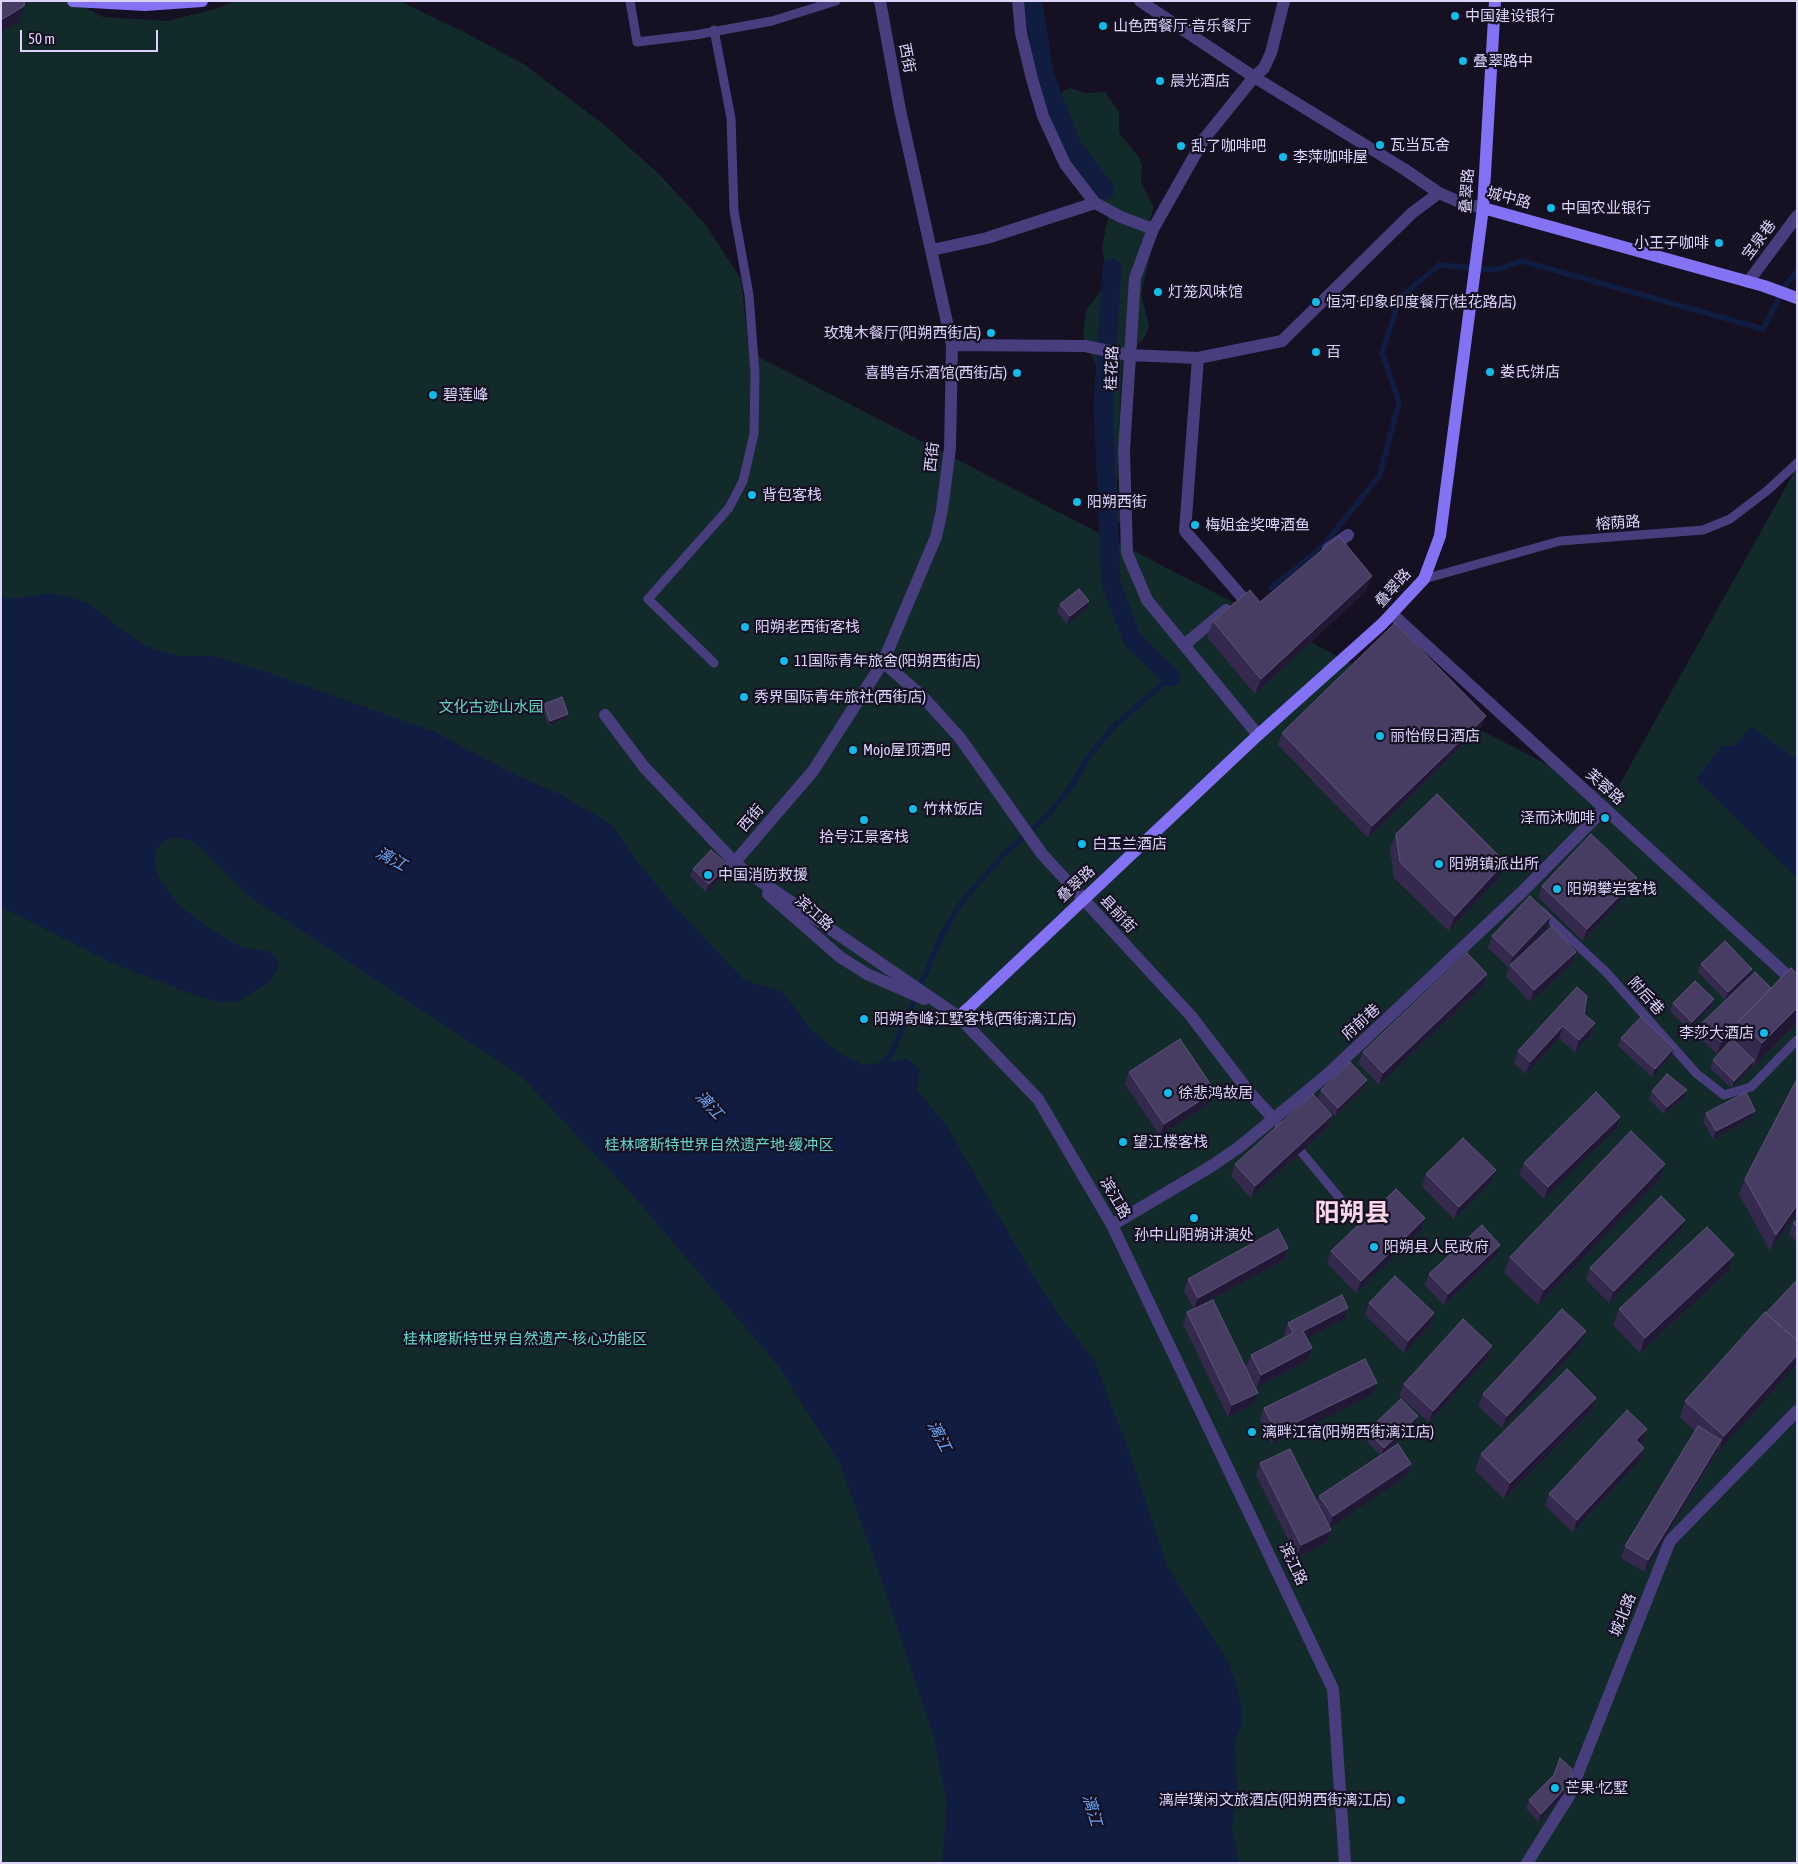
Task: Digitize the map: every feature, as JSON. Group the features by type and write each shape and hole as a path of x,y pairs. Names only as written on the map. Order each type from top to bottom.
{"street":[{"path":"73,1 144,5 202,1"},
{"name":"西街","path":"734,862 813,771 882,662 936,537 950,448 952,345 900,110 880,1"},
{"path":"1018,1 1022,33 1043,116 1066,164 1094,202 1121,217 1153,229"},
{"name":"城中路","path":"1140,1 1254,77 1439,193 1462,203 1764,286 1797,298"},
{"name":"桂花路","path":"1258,735 1147,600 1127,553 1124,450 1135,278 1153,229 1204,139 1254,77 1264,68 1271,54 1284,1"},
{"name":"叠翠路","path":"959,1017 1258,735 1392,614 1424,579 1440,536 1483,208 1494,1"},
{"path":"952,345 1085,346 1129,355 1198,358 1282,341 1412,213 1439,193"},
{"path":"932,250 987,238 1094,202"},
{"name":"宝泉巷","path":"1748,282 1797,216"},
{"path":"1186,648 1245,602 1185,531 1198,358"},
{"path":"1317,558 1348,535"},
{"path":"734,862 959,1017 1392,614 1793,980 1771,997"},
{"name":"芙蓉路","path":"1392,614 1793,980"},
{"name":"县前街","path":"882,662 923,697 960,738 1042,854 1082,900 1191,1016 1249,1092 1274,1119"},
{"name":"滨江路","path":"605,715 644,766 734,862 840,957 867,974 932,1002 959,1017 1038,1099 1112,1225 1334,1689 1344,1863"},
{"name":"府前巷","path":"1112,1225 1210,1167 1274,1119 1529,899 1604,809"},
{"name":"城北路","path":"1526,1863 1569,1796 1670,1541 1797,1410"}],"lane":[{"path":"630,1 637,42 695,35 714,30 772,21 836,1"},
{"path":"714,30 731,118 734,211 749,295 755,373 754,434 743,481 729,508 648,599 714,663"},
{"name":"榕荫路","path":"1424,579 1560,540 1703,530 1730,519 1768,490 1797,463"},
{"name":"附后巷","path":"1529,899 1606,972 1697,1074 1724,1095 1751,1087 1797,1040"},
{"path":"1274,1119 1352,1213"}],"green space":[{"name":"桂林喀斯特世界自然遗产地-缓冲区","path":"1,1 73,1 103,17 168,21 215,9 235,1 400,1 466,33 525,65 603,124 659,174 705,224 741,279 749,352 1612,798 1797,467 1797,1863 1,1863"},
{"path":"1070,88 1085,93 1105,92 1111,100 1119,112 1119,133 1139,157 1142,166 1141,182 1154,207 1144,238 1150,256 1141,294 1149,326 1145,337 1122,362 1117,485 1121,521 1116,525 1114,522 1108,417 1098,369 1083,336 1086,310 1104,287 1105,266 1102,246 1108,219 1100,197 1076,162 1049,107 1062,92"}],"water":[{"name":"漓江","path":"53,593 86,602 145,646 179,656 213,656 267,672 435,732 510,772 561,795 611,824 637,861 670,901 744,980 783,992 812,1031 841,1054 864,1065 907,1059 920,1070 917,1090 946,1125 1032,1273 1062,1319 1094,1360 1126,1443 1167,1566 1228,1662 1237,1686 1241,1707 1241,1727 1235,1742 1237,1790 1232,1827 1239,1863 942,1863 947,1803 933,1735 875,1561 840,1464 779,1367 630,1192 520,1075 251,898 200,847 189,840 174,838 162,842 155,852 155,868 160,880 180,906 212,930 243,948 268,951 278,959 278,969 269,983 238,1001 219,1002 189,993 110,962 1,907 1,595 10,599"},
{"path":"1751,727 1797,759 1797,878 1696,779 1722,746 1734,746"}],"building":[{"path":"1,1 25,1 24,6 1,20"},
{"path":"1339,536 1372,576 1261,679 1213,621 1250,590 1260,602"},
{"path":"1079,589 1089,601 1070,616 1060,604"},
{"name":"丽怡假日酒店","path":"1395,623 1486,716 1372,826 1282,733"},
{"path":"562,697 568,714 550,721 544,704"},
{"name":"阳朔镇派出所","path":"1437,794 1505,862 1455,916 1400,862 1396,834"},
{"path":"1591,834 1637,878 1587,929 1542,886"},
{"path":"711,850 728,865 709,884 693,869"},
{"path":"1530,896 1551,916 1513,956 1492,936"},
{"path":"1552,926 1576,952 1534,990 1510,965"},
{"path":"1725,941 1752,969 1728,992 1701,964"},
{"path":"1467,953 1487,974 1383,1073 1363,1052"},
{"path":"1791,968 1797,974 1797,1008 1762,1043 1739,1021"},
{"path":"1755,972 1771,988 1721,1042 1702,1023"},
{"path":"1695,981 1714,999 1692,1022 1673,1003"},
{"path":"1577,987 1587,996 1584,1014 1595,1023 1579,1040 1563,1026 1530,1062 1518,1051"},
{"path":"1641,1017 1674,1048 1655,1069 1621,1038"},
{"name":"徐悲鸿故居","path":"1180,1039 1215,1091 1164,1124 1129,1072"},
{"path":"1732,1039 1754,1060 1734,1081 1713,1060"},
{"path":"1350,1062 1367,1080 1338,1108 1321,1090"},
{"path":"1667,1074 1687,1090 1667,1107 1652,1091"},
{"path":"1797,1079 1797,1205 1776,1235 1745,1179"},
{"path":"1596,1092 1620,1117 1548,1187 1524,1163"},
{"path":"1746,1092 1755,1111 1716,1131 1706,1113"},
{"path":"1313,1094 1332,1115 1255,1186 1235,1164"},
{"path":"1631,1131 1665,1164 1544,1290 1510,1257"},
{"name":"阳朔县人民政府","path":"1463,1138 1496,1170 1459,1207 1426,1174"},
{"name":"阳朔县人民政府","path":"1396,1189 1425,1218 1361,1281 1331,1251"},
{"path":"1661,1196 1685,1220 1614,1291 1590,1268"},
{"name":"阳朔县人民政府","path":"1482,1225 1500,1245 1448,1294 1429,1274"},
{"path":"1707,1227 1734,1255 1645,1338 1619,1309"},
{"path":"1278,1229 1288,1248 1198,1298 1188,1279"},
{"name":"阳朔县人民政府","path":"1395,1276 1434,1313 1408,1341 1369,1303"},
{"path":"1797,1280 1797,1340 1766,1313"},
{"path":"1342,1295 1348,1308 1303,1331 1312,1348 1261,1375 1251,1355 1293,1333 1288,1323"},
{"path":"1213,1300 1258,1393 1232,1405 1187,1312"},
{"path":"1562,1309 1586,1331 1507,1416 1483,1394"},
{"path":"1765,1312 1797,1341 1797,1355 1724,1436 1685,1401"},
{"path":"1463,1319 1492,1346 1433,1411 1404,1384"},
{"path":"1365,1359 1377,1383 1276,1432 1264,1408"},
{"path":"1567,1369 1596,1398 1510,1483 1481,1454"},
{"path":"1401,1399 1418,1416 1384,1448 1367,1431"},
{"path":"1627,1410 1647,1429 1636,1440 1644,1448 1577,1520 1549,1494"},
{"path":"1698,1426 1721,1440 1648,1560 1625,1546"},
{"path":"1398,1444 1411,1464 1333,1516 1319,1496"},
{"path":"1290,1449 1331,1530 1301,1545 1260,1463"},
{"name":"芒果·忆墅","path":"1560,1758 1572,1769 1567,1786 1541,1814 1529,1800 1554,1775"}],"waterway":[{"path":"1033,1 1044,74 1072,146 1105,190"},
{"path":"1271,588 1322,547 1380,475 1399,402 1382,353 1400,298 1439,265 1496,270 1522,261 1763,329 1787,283 1797,271"},
{"path":"1112,268 1103,405 1111,583 1132,639 1171,677"},
{"path":"883,1062 891,1055 942,935 961,903 1004,854 1049,814 1072,785 1087,759 1115,725 1171,677"}],"place":[{"name":"中国建设银行","path":"1455,16"},
{"name":"山色西餐厅·音乐餐厅","path":"1103,26"},
{"name":"叠翠路中","path":"1463,61"},
{"name":"晨光酒店","path":"1160,81"},
{"name":"瓦当瓦舍","path":"1380,145"},
{"name":"乱了咖啡吧","path":"1181,146"},
{"name":"李萍咖啡屋","path":"1283,157"},
{"name":"中国农业银行","path":"1551,208"},
{"name":"小王子咖啡","path":"1719,243"},
{"name":"灯笼风味馆","path":"1158,292"},
{"name":"恒河·印象印度餐厅(桂花路店)","path":"1316,302"},
{"name":"玫瑰木餐厅(阳朔西街店)","path":"991,333"},
{"name":"百","path":"1316,352"},
{"name":"娄氏饼店","path":"1490,372"},
{"name":"喜鹊音乐酒馆(西街店)","path":"1017,373"},
{"name":"碧莲峰","path":"433,395"},
{"name":"背包客栈","path":"752,495"},
{"name":"阳朔西街","path":"1077,502"},
{"name":"梅姐金奖啤酒鱼","path":"1195,525"},
{"name":"阳朔老西街客栈","path":"745,627"},
{"name":"11国际青年旅舍(阳朔西街店)","path":"784,661"},
{"name":"秀界国际青年旅社(西街店)","path":"744,697"},
{"name":"丽怡假日酒店","path":"1380,736"},
{"name":"Mojo屋顶酒吧","path":"853,750"},
{"name":"竹林饭店","path":"913,809"},
{"name":"泽而沐咖啡","path":"1605,818"},
{"name":"拾号江景客栈","path":"864,820"},
{"name":"白玉兰酒店","path":"1082,844"},
{"name":"阳朔镇派出所","path":"1439,864"},
{"name":"中国消防救援","path":"708,875"},
{"name":"阳朔攀岩客栈","path":"1557,889"},
{"name":"阳朔奇峰江墅客栈(西街漓江店)","path":"864,1019"},
{"name":"李莎大酒店","path":"1764,1033"},
{"name":"徐悲鸿故居","path":"1168,1093"},
{"name":"望江楼客栈","path":"1123,1142"},
{"name":"孙中山阳朔讲演处","path":"1194,1218"},
{"name":"阳朔县人民政府","path":"1374,1247"},
{"name":"漓畔江宿(阳朔西街漓江店)","path":"1252,1432"},
{"name":"芒果·忆墅","path":"1555,1788"},
{"name":"漓岸璞闲文旅酒店(阳朔西街漓江店)","path":"1401,1800"}],"district":[{"name":"阳朔县","path":"1352,1213"}],"park label":[{"name":"文化古迹山水园","path":"491,707"},
{"name":"桂林喀斯特世界自然遗产-核心功能区","path":"525,1339"}]}
